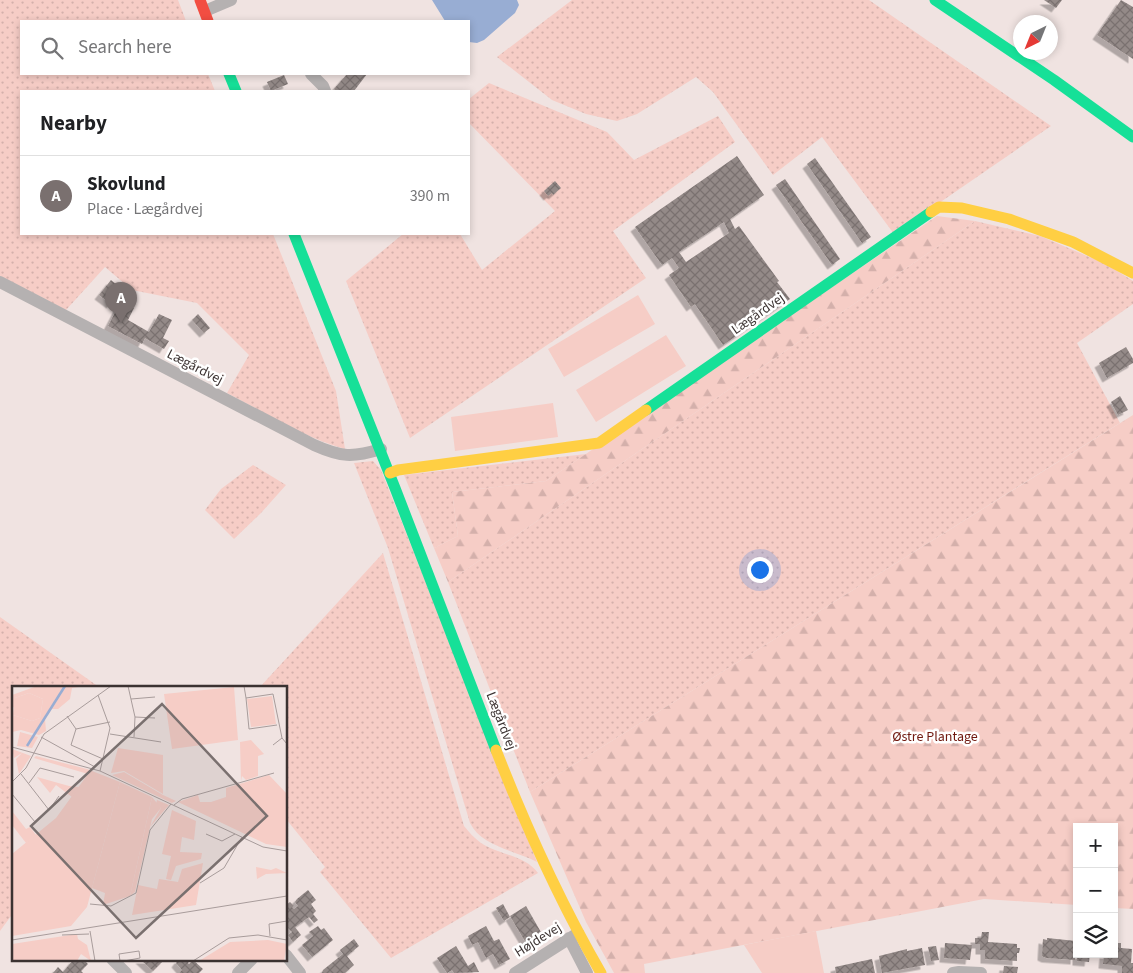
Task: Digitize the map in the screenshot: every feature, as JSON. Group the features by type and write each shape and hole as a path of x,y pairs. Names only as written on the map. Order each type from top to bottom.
{"street":[{"path":"204,11 231,0"},
{"path":"934,0 1054,80 1133,137"},
{"path":"229,75 236,90"},
{"path":"312,75 325,90"},
{"path":"1054,80 1133,123"},
{"name":"Lægårdvej","path":"390,473 398,470 599,443 939,208 964,208 1040,228 1109,259 1133,273"},
{"name":"Lægårdvej","path":"294,235 381,449 510,784 574,936 601,973"},
{"name":"Lægårdvej","path":"0,282 322,449 341,456 350,456 381,449"},
{"path":"574,936 587,973"},
{"name":"Højdevej","path":"515,973 574,936"},
{"path":"288,958 300,973"},
{"path":"113,960 126,973"},
{"path":"238,973 251,960"},
{"path":"953,973 981,973"}],"green space":[{"path":"0,0 178,0 186,20 20,20 20,75 208,75 215,90 20,90 20,235 273,235 336,391 345,449 299,431 227,393 249,355 197,303 132,290 105,267 66,310 0,276"},
{"path":"572,0 869,0 1051,126 894,234 822,137 773,175 713,92 696,77 637,114 617,121 586,114 552,100 497,57"},
{"path":"489,83 607,132 634,160 718,116 735,142 613,231 646,278 410,438 346,281 402,235 461,235 482,270 555,211 470,124 470,98"},
{"path":"937,216 975,221 448,582 434,548 458,536 452,492 546,481"},
{"path":"975,221 1040,236 1106,264 1133,281 1133,304 1077,343 1120,423 530,792 448,582"},
{"path":"638,295 655,324 564,377 548,349"},
{"path":"666,335 686,366 596,422 576,390"},
{"path":"553,403 558,437 455,451 451,417"},
{"name":"Østre Plantage","path":"1133,415 1133,909 1118,908 1118,823 1073,823 1073,905 984,899 644,964 645,973 614,973 586,922 530,792"},
{"path":"586,454 546,481 452,492 458,536 434,548 404,475"},
{"path":"373,461 381,470 537,862 490,843 475,831 470,823 388,548 354,463"},
{"path":"253,465 286,485 234,539 205,510 221,489"},
{"path":"383,553 464,826 481,843 526,862 538,873 391,958 320,872 325,867 288,821 288,686 261,686"},
{"path":"0,617 98,686 12,686 12,915 0,931"},
{"path":"816,931 824,973 762,973 744,945"}],"water":[{"path":"432,0 517,0 519,5 515,13 484,40 477,43 470,42 470,20 444,20"}],"building":[{"path":"1044,0 1062,0 1056,8"},
{"path":"1121,0 1133,7 1133,59 1097,35"},
{"path":"284,75 288,84 271,90 267,82"},
{"path":"346,75 366,75 355,90 334,89"},
{"path":"737,156 764,195 730,219 735,229 739,226 790,299 723,345 695,304 691,307 669,275 679,268 672,258 662,265 635,227","holes":["724,222 729,233 686,262 679,252"]},
{"path":"815,158 871,237 862,243 807,164"},
{"path":"785,179 840,259 832,265 776,185"},
{"path":"555,181 561,188 553,195 552,193 548,196 544,191"},
{"path":"111,280 122,289 111,304 99,295"},
{"path":"121,301 134,308 128,320 149,332 159,314 172,320 163,338 169,341 164,349 145,338 142,344 108,326"},
{"path":"198,314 210,328 204,333 192,320"},
{"path":"1126,347 1133,359 1133,363 1107,378 1099,363"},
{"path":"1120,396 1128,410 1118,415 1111,402"},
{"path":"308,890 316,900 311,904 316,911 313,914 318,920 314,923 309,917 295,927 301,935 293,942 288,935 292,932 288,928 288,904 290,902 294,909 298,906 295,902"},
{"path":"503,904 510,917 504,921 496,908"},
{"path":"526,906 542,934 526,943 510,916"},
{"path":"318,926 321,930 324,928 333,940 312,957 302,945 313,936 309,932"},
{"path":"486,926 494,941 499,939 510,959 499,965 493,954 486,958 478,942 472,945 468,936"},
{"path":"982,932 989,932 988,942 1017,944 1017,948 1020,948 1019,953 1017,953 1017,961 985,959 985,950 980,950 980,944 975,944 975,938 981,938"},
{"path":"1047,938 1073,941 1073,958 1075,960 1046,958 1042,956 1043,939 1047,940"},
{"path":"354,939 359,946 347,956 354,965 345,973 322,973 323,970 343,954 340,950"},
{"path":"945,943 972,945 970,960 944,958"},
{"path":"1118,943 1121,943 1121,948 1132,949 1131,963 1133,963 1133,973 1122,973 1122,966 1103,964 1104,958 1118,958"},
{"path":"456,946 468,966 474,962 479,972 454,973 452,970 447,973 437,958"},
{"path":"936,946 939,960 931,961 928,947"},
{"path":"922,948 925,965 882,973 879,956 907,949 907,951"},
{"path":"1077,958 1090,958 1089,962 1077,961"},
{"path":"872,959 875,973 836,973 835,967"},
{"path":"73,960 84,960 88,964 81,971 83,973 53,973 58,967 63,972"},
{"path":"141,960 164,960 153,971"},
{"path":"178,960 190,960 189,964 193,960 203,969 199,973 179,973 182,970 176,963"},
{"path":"1004,966 1018,967 1017,973 1003,973"}],"traffic: fast":[{"path":"935,0 1054,80 1133,137"},
{"path":"229,75 236,90"},
{"path":"646,410 931,212"},
{"path":"294,235 496,750"}],"traffic: slow":[{"path":"931,212 939,207 962,208 1009,219 1073,242 1133,273"},
{"path":"390,473 398,470 599,443 646,410"},
{"path":"496,750 544,864 601,973"}],"traffic: jam":[{"path":"200,0 208,20"}],"place":[{"name":"Skovlund","path":"121,323"}]}
